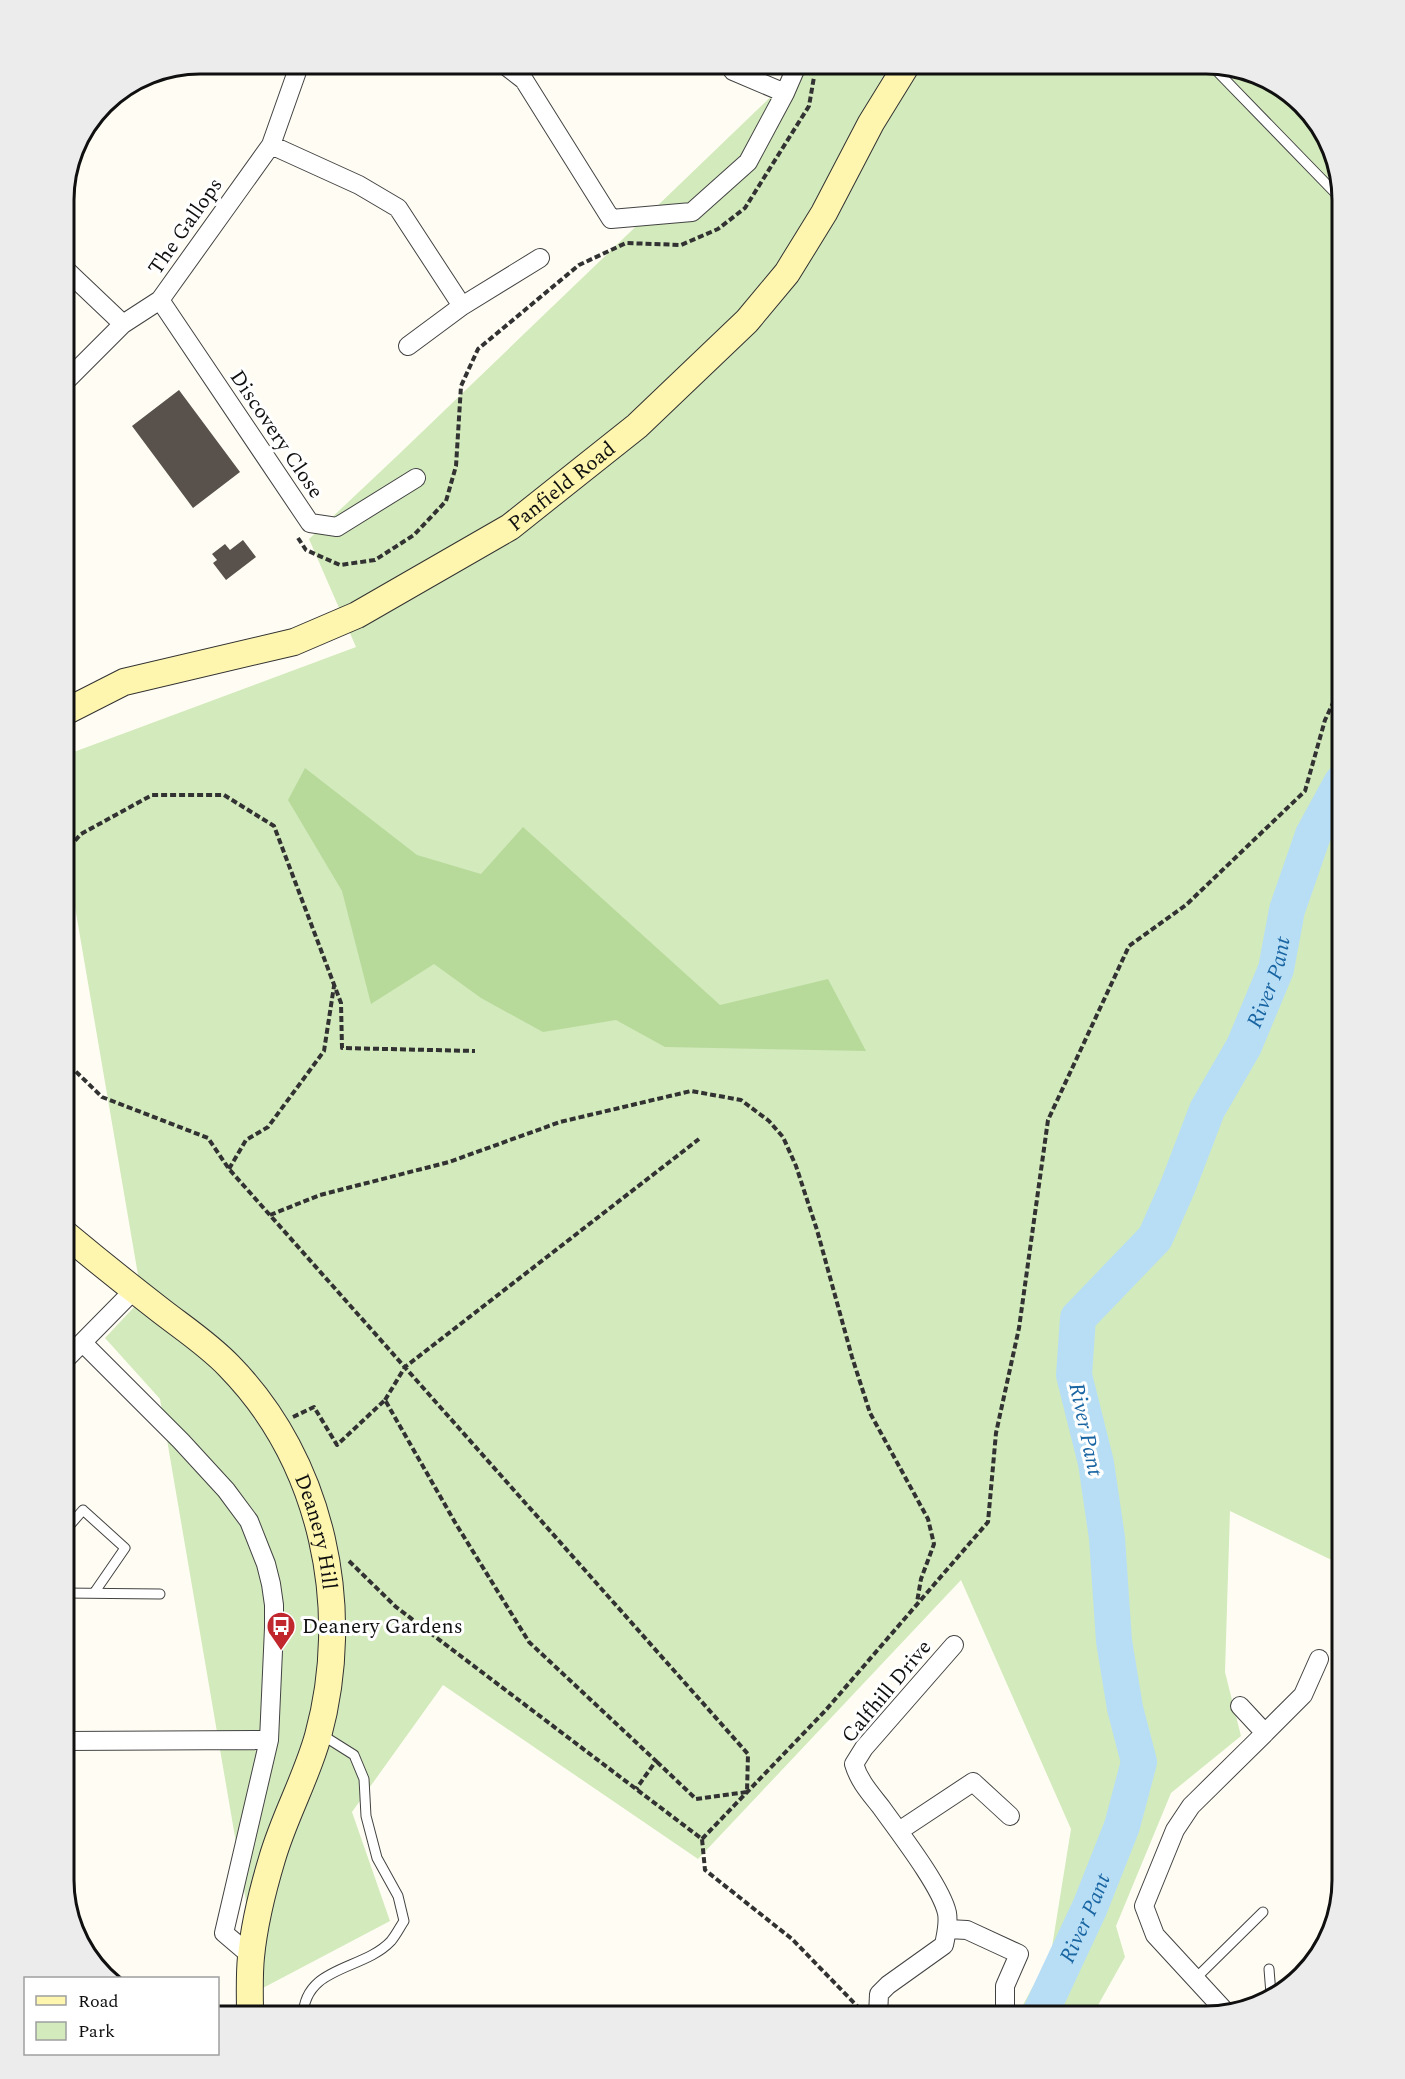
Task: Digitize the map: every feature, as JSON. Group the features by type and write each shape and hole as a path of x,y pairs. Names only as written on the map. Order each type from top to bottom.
{"main road":[{"name":"Panfield Road","path":"74,707 124,682 294,642 357,615 510,527 637,426 747,321 786,273 824,213 871,123 901,74"},
{"name":"Deanery Hill","path":"74,1241 208,1346 257,1398 285,1440 305,1483 321,1534 334,1622 330,1672 318,1737 306,1774 287,1814 271,1861 251,1956 250,2005"}],"street":[{"name":"The Gallops","path":"74,373 123,324 160,300 271,145 296,74"},
{"path":"515,74 524,81 611,219 692,212 748,162 793,74"},
{"path":"740,74 785,93"},
{"path":"271,145 359,185 398,208 462,306"},
{"path":"408,346 462,306 540,258"},
{"path":"74,277 123,324"},
{"name":"Discovery Close","path":"160,300 310,523 336,527 416,478"},
{"path":"74,1352 134,1290"},
{"path":"84,1343 226,1490 249,1521 266,1564 274,1605 268,1740 224,1933 251,1956"},
{"name":"Calfhill Drive","path":"899,1831 858,1776 854,1764 864,1748 954,1645"},
{"path":"1219,2004 1155,1935 1144,1906 1175,1830 1191,1806 1303,1695 1318,1659"},
{"path":"1240,1706 1265,1733"},
{"path":"74,1741 268,1740"},
{"path":"873,2006 879,1994 888,1985 944,1945 948,1929 947,1913 942,1897 899,1831 973,1782 1010,1816"},
{"path":"948,1929 967,1930 1019,1954 1005,1986 1005,2006"}],"lane":[{"path":"1220,75 1331,188"},
{"path":"74,1520 83,1510 125,1548 94,1593"},
{"path":"74,1593 160,1594"},
{"path":"304,2005 312,1987 328,1974 363,1960 391,1942 404,1921 398,1896 377,1858 366,1816 364,1779 354,1755 327,1738 318,1737"},
{"path":"1196,1978 1263,1912"},
{"path":"1269,1969 1271,1988"}],"path":[{"path":"293,530 306,549 340,565 375,560 414,534 446,501 456,466 461,386 478,349 579,265 626,243 681,245 717,229 745,208 808,106 814,74"},
{"path":"702,1839 825,1711 988,1522 996,1433 1019,1328 1048,1120 1129,946 1186,904 1305,791 1325,720 1332,705"},
{"path":"74,842 81,834 152,795 224,795 274,826 341,1003 342,1048 475,1051"},
{"path":"229,1169 246,1140 268,1126 324,1051 334,985"},
{"path":"74,1070 102,1097 208,1138 229,1169 748,1754 747,1792"},
{"path":"270,1215 320,1195 450,1162 560,1122 691,1091 741,1100 770,1120 783,1137 796,1166 870,1413 928,1519 934,1544 921,1580 917,1602"},
{"path":"275,1425 314,1407 337,1445 385,1400 405,1367 699,1139"},
{"path":"385,1400 456,1524 529,1642 696,1799 747,1792"},
{"path":"346,1559 396,1607 702,1839 705,1870 792,1939 862,2006"},
{"path":"636,1789 656,1761"}],"green space":[{"path":"795,74 1214,74 1230,76 1254,83 1282,99 1306,123 1322,151 1332,199 1332,1560 1230,1511 1225,1672 1241,1736 1171,1793 1116,1926 1125,1957 1098,2006 1022,2006 1051,1953 1071,1829 961,1580 698,1859 443,1685 352,1812 390,1921 261,1989 160,1399 105,1338 136,1305 144,1310 74,901 74,752 356,647 309,539"},
{"path":"305,768 417,855 481,874 523,827 720,1005 828,979 866,1051 665,1047 616,1020 543,1032 481,998 434,964 371,1004 342,891 288,800"}],"building":[{"path":"179,390 240,472 193,508 132,426"},
{"path":"243,540 256,557 226,580 213,563 217,560 212,554 225,544 230,550"}],"waterway":[{"name":"River Pant","path":"1044,2006 1090,1907 1122,1826 1139,1762 1125,1708 1114,1641 1107,1538 1096,1463 1074,1375 1078,1318 1155,1238 1207,1110 1244,1046 1276,969 1287,910 1313,835 1332,800"}],"place":[{"name":"Deanery Gardens","path":"281,1652"}]}
